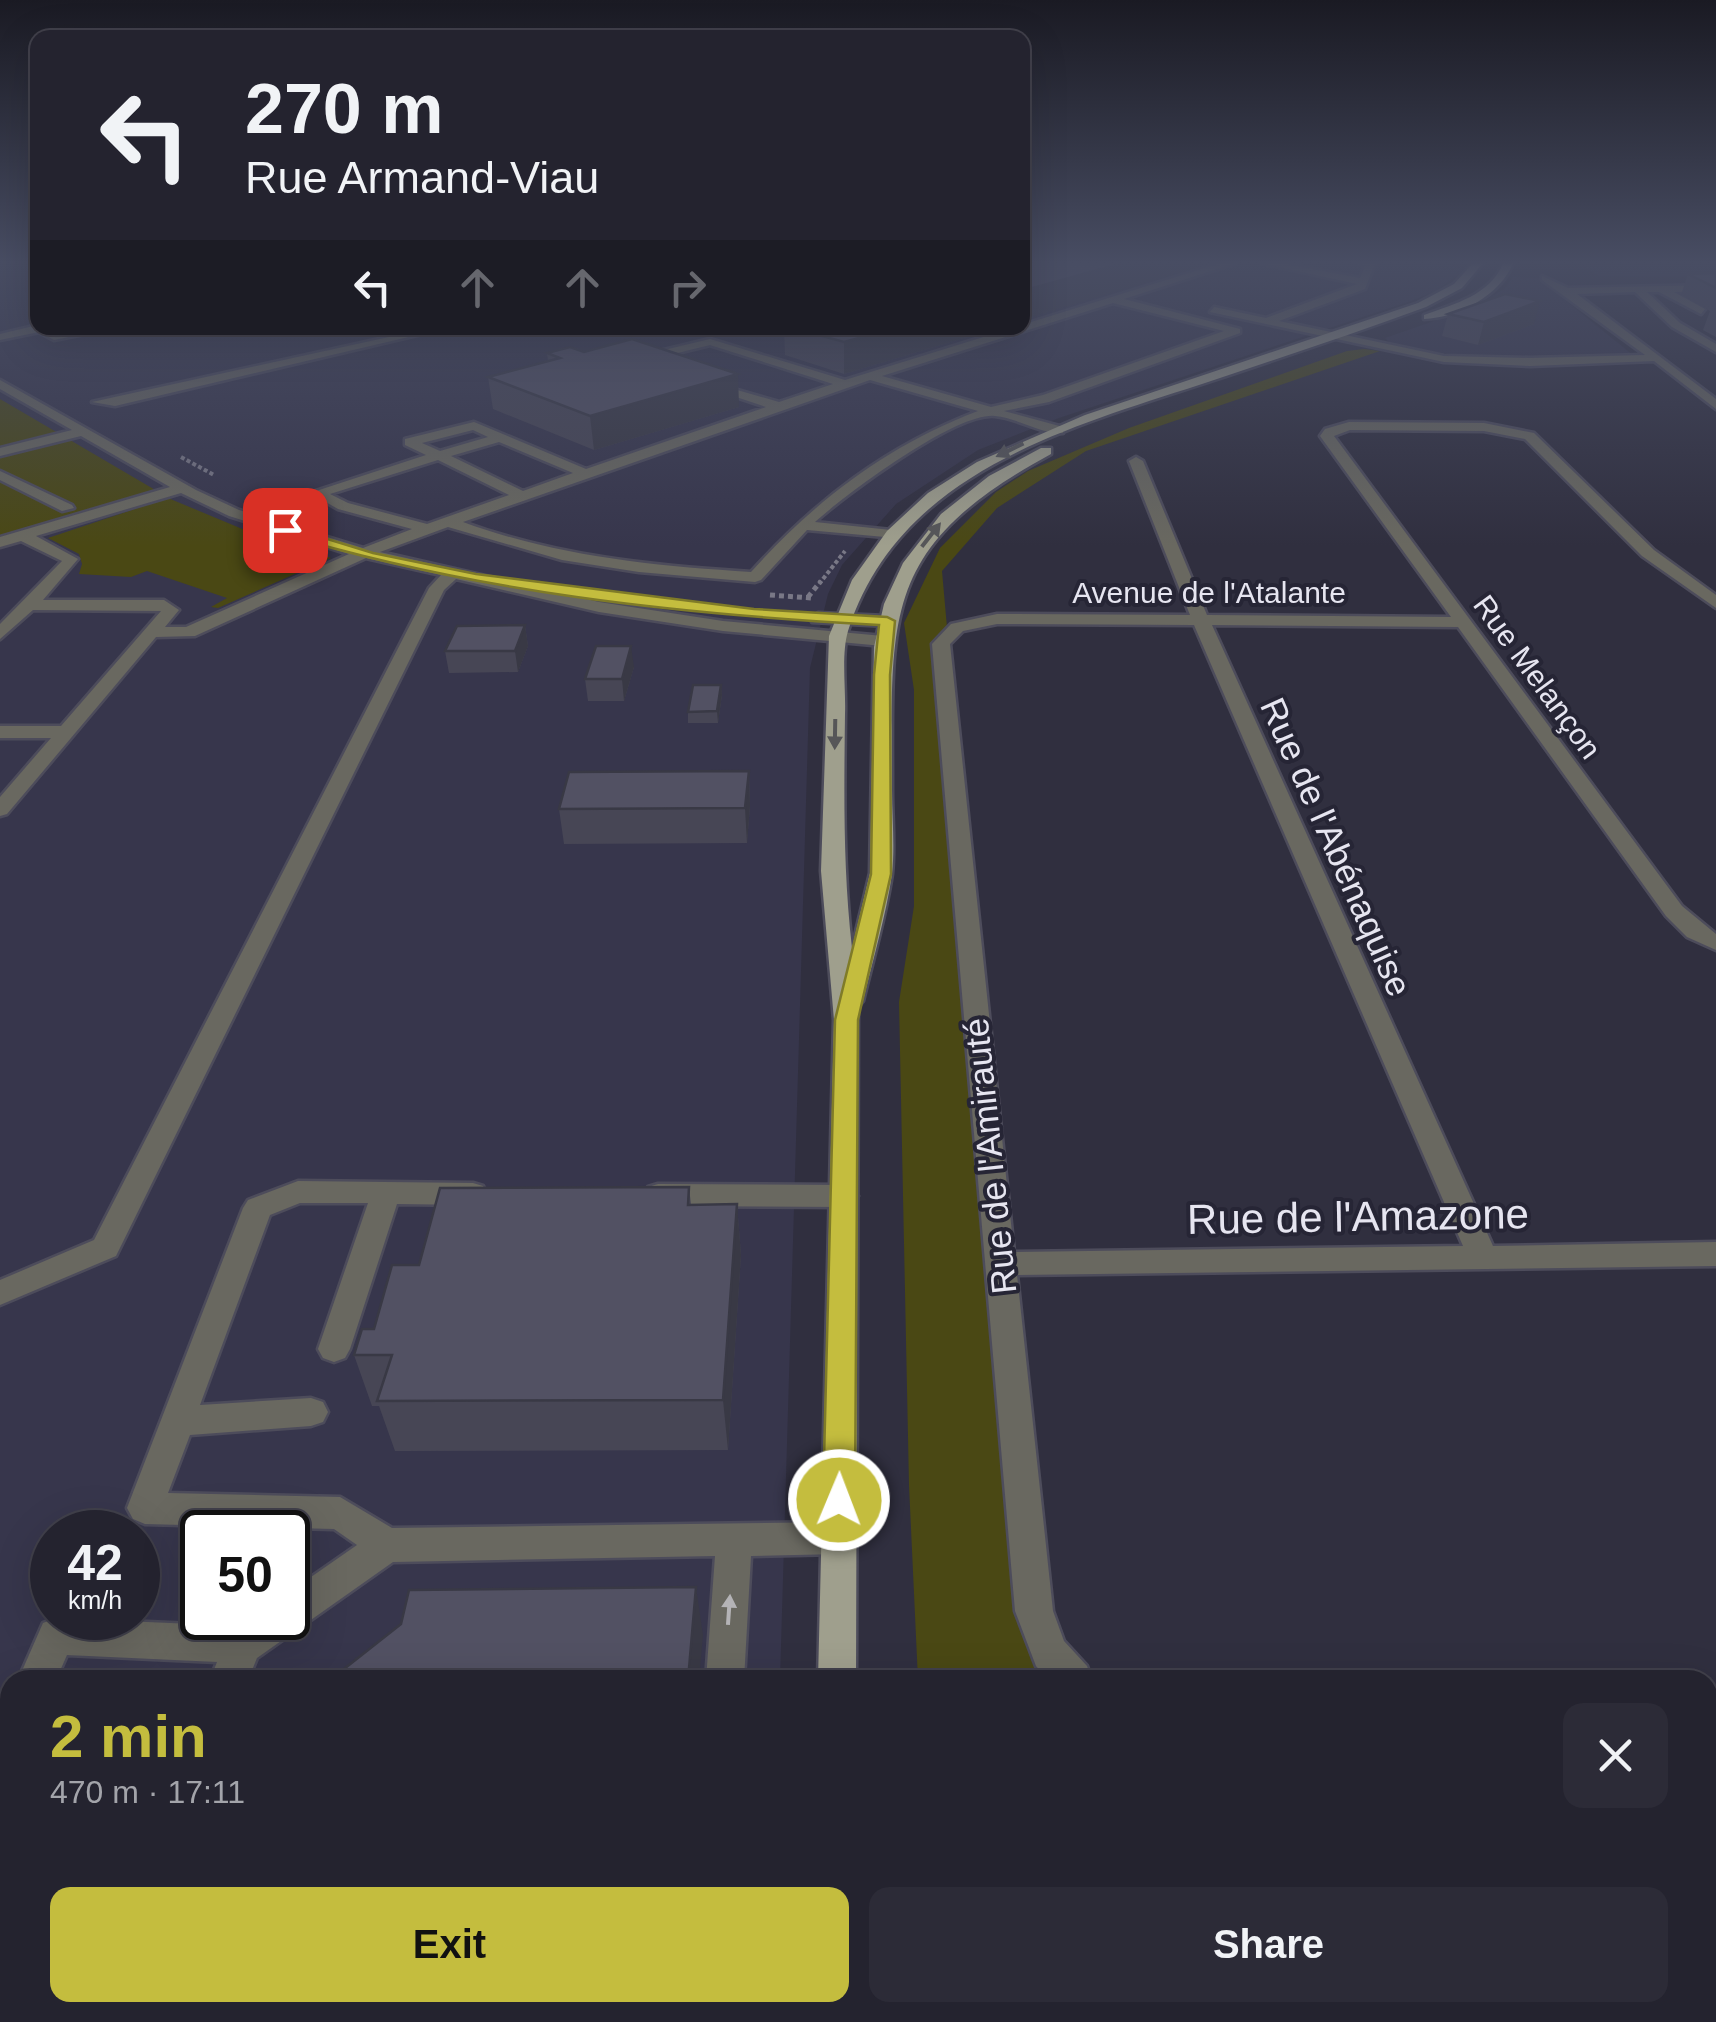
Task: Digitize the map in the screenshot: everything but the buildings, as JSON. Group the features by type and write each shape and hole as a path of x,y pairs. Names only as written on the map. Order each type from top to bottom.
{"main road":[{"path":"837,1670 846,1020 832,871 840,628 858,585 891,535 944,486 988,461 1058,430 1274,357"},
{"path":"846,1020 881,874 885,631 911,563 925,542 946,518 994,479 1057,446 1316,357"}],"street":[{"path":"48,413 115,402 308,357"},
{"path":"654,357 641,361 658,367"},
{"path":"759,357 844,384"},
{"path":"151,632 189,632 360,554 926,357"},
{"path":"450,522 508,544 565,556 696,574 755,577 800,525 874,465 911,444 990,410 1030,398 1046,399 1162,357"},
{"path":"1435,357 1530,362 1654,358 1716,405"},
{"path":"868,376 1058,430"},
{"path":"693,378 780,407"},
{"path":"0,384 234,513 360,554 600,607 724,626 885,631"},
{"path":"524,497 410,442 467,426 589,475"},
{"name":"Rue Melançon","path":"1716,603 1648,552 1529,436 1484,428 1350,426 1327,436 1674,911 1695,932 1716,944"},
{"path":"0,452 81,432"},
{"path":"429,529 344,506 317,493 500,437"},
{"name":"Rue de l'Abénaquise","path":"1136,461 1201,621 1482,1257"},
{"path":"0,475 68,508"},
{"path":"0,542 183,488"},
{"path":"800,525 891,535"},
{"path":"0,634 70,564 70,559 23,536"},
{"path":"0,1293 105,1248 437,588 464,576"},
{"path":"0,810 170,610 164,606 29,605"},
{"name":"Avenue de l'Atalante","path":"956,627 997,619 1463,622"},
{"name":"Rue de l'Amirauté","path":"956,627 941,644 1034,1611 1050,1654 1064,1670"},
{"path":"0,732 66,732"},
{"path":"387,1546 340,1513 146,1508 258,1208 298,1192 506,1194"},
{"path":"334,1349 386,1193"},
{"path":"625,1195 844,1196"},
{"name":"Rue de l'Amazone","path":"1001,1264 1716,1254"},
{"path":"177,1421 312,1412"},
{"path":"310,1599 387,1546 839,1538"},
{"path":"726,1670 734,1540"},
{"path":"42,1670 56,1636 236,1662 259,1640"}],"path":[{"path":"808,597 861,531"}],"shaded area":[{"path":"0,357 1241,357 1059,418 978,450 896,504 842,565 828,594 810,668 780,1670 0,1670"},
{"path":"1329,357 1361,357 1086,451 997,508 942,571 1034,1611 1067,1670 918,1670 909,1485 899,1002 914,906 914,690 904,623 940,548 996,492 1028,471 1129,428"},
{"path":"0,399 157,491 0,539"},
{"path":"168,498 252,533 331,558 218,608 211,607 227,598 147,571 131,577 79,574 79,554 48,538"}],"route":[{"path":"285,530 370,556 476,578 754,614 887,621 882,675 881,874 846,1020 839,1500"}]}
